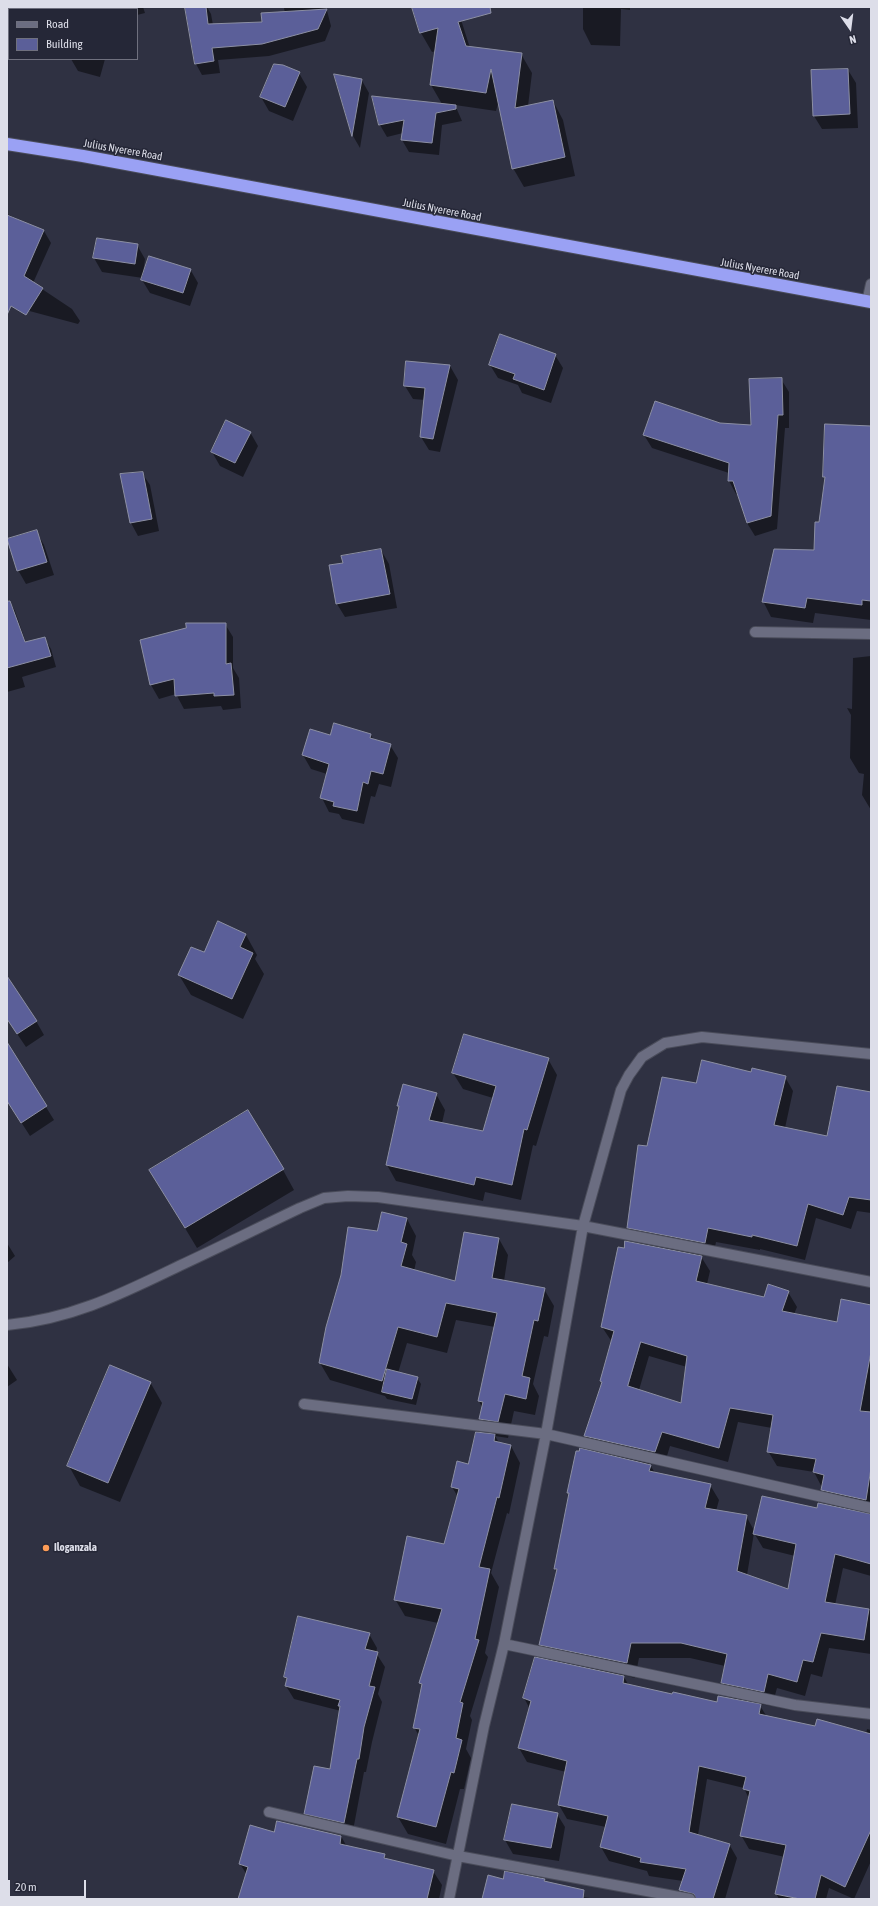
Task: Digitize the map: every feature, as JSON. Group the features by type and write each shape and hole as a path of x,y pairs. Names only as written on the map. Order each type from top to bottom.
{"highway":[{"name":"Julius Nyerere Road","path":"7,144 91,157 869,302"}],"street":[{"path":"869,302 871,284"},
{"path":"755,632 871,634"},
{"path":"449,1899 484,1726 504,1644 546,1434 583,1226 621,1090 629,1074 642,1057 665,1043 702,1037 871,1054"},
{"path":"7,1325 35,1322 75,1312 119,1296 300,1208 324,1198 348,1196 378,1197 583,1226 871,1282"},
{"path":"304,1404 546,1434 871,1508"},
{"path":"504,1644 795,1705 871,1714"},
{"path":"269,1812 458,1856 690,1899"}],"building":[{"path":"185,7 206,7 208,24 262,22 261,13 327,9 318,29 262,44 212,48 214,61 195,64"},
{"path":"412,7 490,7 491,13 458,22 466,46 522,53 515,108 553,100 565,157 512,169 491,69 486,93 430,85 438,28 420,33"},
{"path":"274,64 283,65 300,72 285,107 260,97"},
{"path":"848,69 850,114 813,116 811,70"},
{"path":"334,74 362,79 352,136"},
{"path":"372,96 456,105 456,109 436,113 432,143 401,140 404,120 379,125"},
{"path":"7,215 44,230 24,276 43,288 26,315 11,306 7,315"},
{"path":"97,238 138,244 135,264 93,258"},
{"path":"149,256 191,269 183,293 141,280"},
{"path":"500,334 556,354 544,390 513,379 515,374 489,365"},
{"path":"406,361 450,365 433,439 420,437 425,388 404,386"},
{"path":"782,378 783,415 778,415 771,516 747,523 733,481 728,481 729,463 643,435 655,401 720,423 751,425 749,379"},
{"path":"226,420 251,432 235,463 211,452"},
{"path":"825,424 871,426 871,601 862,600 862,605 807,598 805,608 762,602 774,549 814,550 815,522 819,522 825,477 823,477"},
{"path":"143,472 152,519 130,523 120,474"},
{"path":"37,530 47,562 17,571 7,539"},
{"path":"381,549 390,594 336,604 329,565 343,563 341,556"},
{"path":"7,601 10,601 25,642 45,637 51,656 7,668"},
{"path":"186,623 226,623 226,664 231,663 234,695 214,696 214,693 175,696 174,679 150,685 140,640 186,628"},
{"path":"334,723 371,734 370,738 391,744 383,774 371,771 368,784 363,782 357,811 333,806 334,802 320,798 329,764 302,755 310,729 330,735"},
{"path":"218,921 246,934 240,947 253,953 232,999 178,975 191,947 204,952"},
{"path":"7,976 37,1021 17,1034 7,1019"},
{"path":"464,1034 549,1058 527,1130 524,1129 512,1185 476,1177 474,1185 386,1165 399,1106 397,1106 403,1084 437,1093 429,1120 483,1131 496,1086 452,1073"},
{"path":"7,1042 47,1106 21,1123 7,1101"},
{"path":"702,1060 751,1072 752,1068 786,1076 774,1125 827,1136 837,1086 871,1092 871,1200 849,1197 843,1215 808,1204 797,1246 752,1235 752,1237 708,1228 705,1243 627,1228 638,1145 647,1146 662,1077 696,1083"},
{"path":"248,1110 284,1169 185,1228 149,1170"},
{"path":"382,1212 407,1218 401,1242 407,1244 401,1266 455,1281 464,1232 499,1238 492,1278 545,1288 538,1321 534,1320 522,1376 530,1378 526,1399 505,1394 498,1422 479,1419 483,1402 478,1401 497,1313 446,1303 437,1337 398,1327 382,1381 319,1363 326,1327 341,1275 348,1227 377,1231"},
{"path":"625,1241 702,1256 696,1281 764,1297 768,1284 789,1291 782,1311 837,1322 841,1299 871,1305 871,1352 860,1411 871,1412 871,1468 866,1500 821,1490 824,1475 813,1472 816,1459 767,1452 773,1415 730,1408 719,1448 662,1432 655,1452 584,1436 602,1382 600,1381 614,1331 601,1327 618,1247 624,1248","holes":["641,1342 687,1356 681,1403 628,1386"]},
{"path":"110,1365 151,1382 108,1483 67,1466"},
{"path":"387,1369 418,1377 412,1399 382,1392"},
{"path":"476,1432 495,1434 494,1441 511,1445 499,1498 497,1497 479,1567 490,1569 475,1639 479,1640 460,1702 463,1703 456,1738 462,1740 454,1773 451,1772 436,1827 397,1817 420,1729 413,1728 422,1684 419,1683 442,1609 394,1600 407,1536 444,1544 459,1489 451,1487 457,1461 468,1464"},
{"path":"580,1448 651,1465 649,1471 711,1484 705,1508 747,1515 737,1571 788,1589 796,1544 753,1534 762,1496 817,1508 818,1503 871,1514 871,1564 835,1554 825,1602 869,1609 864,1640 821,1633 813,1662 803,1660 797,1682 768,1674 764,1692 721,1683 727,1654 681,1643 631,1643 627,1663 539,1645 557,1569 554,1569 569,1493 567,1493 576,1451 579,1451"},
{"path":"298,1616 370,1633 365,1649 378,1652 369,1686 375,1687 364,1727 359,1759 357,1759 344,1823 304,1814 314,1766 330,1769 340,1700 285,1686 287,1678 284,1677"},
{"path":"535,1657 624,1676 623,1683 717,1702 718,1696 761,1704 759,1714 815,1726 817,1719 871,1734 871,1830 845,1887 821,1875 815,1899 800,1899 775,1894 786,1845 740,1836 750,1791 743,1789 746,1777 699,1766 689,1832 730,1844 713,1899 696,1899 694,1894 679,1890 686,1869 640,1862 641,1858 600,1847 608,1816 558,1805 567,1761 518,1748 531,1701 523,1698"},
{"path":"512,1804 558,1813 551,1848 504,1840"},
{"path":"277,1821 341,1836 340,1844 385,1854 384,1858 434,1870 427,1899 238,1899 248,1867 239,1864 250,1825 274,1832"},
{"path":"505,1871 545,1879 544,1881 584,1890 583,1899 482,1899 488,1875 503,1879"}],"place":[{"name":"Iloganzala","path":"46,1548"}]}
